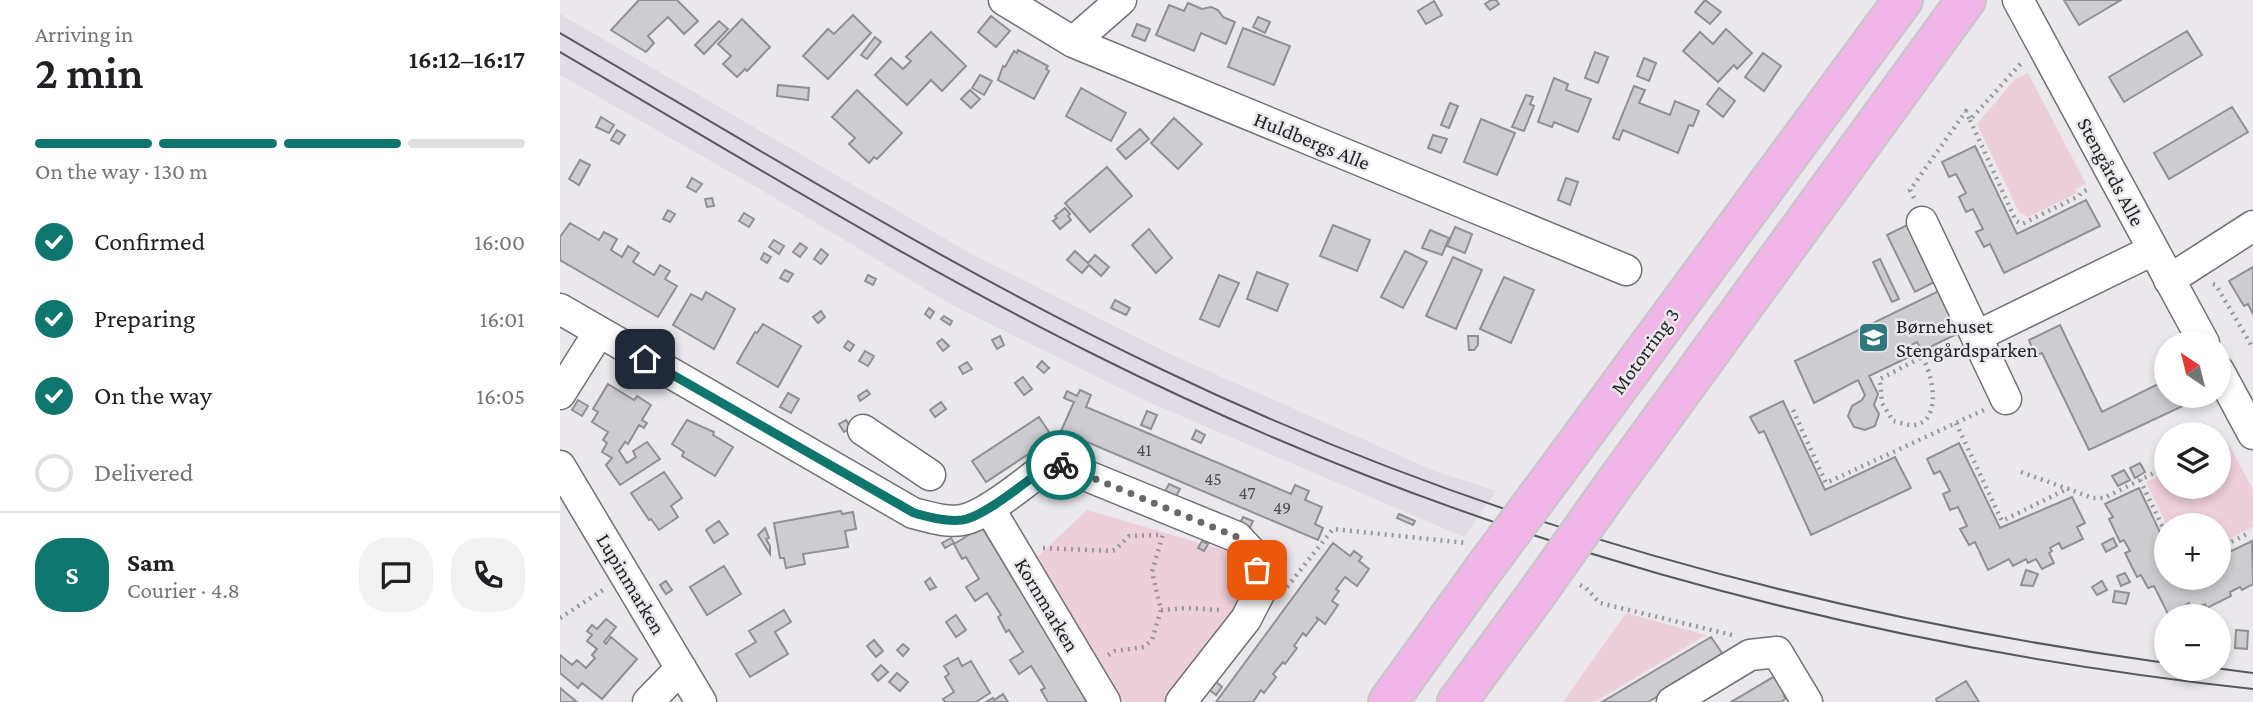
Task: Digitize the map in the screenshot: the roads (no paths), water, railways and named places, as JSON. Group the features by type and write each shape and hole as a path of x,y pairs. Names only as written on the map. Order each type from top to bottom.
{"highway":[{"name":"Motorring 3","path":"1388,702 1903,0"},
{"path":"1457,702 1962,5"}],"street":[{"name":"Huldbergs Alle","path":"1004,0 1073,42 1626,270"},
{"path":"1073,42 1121,0"},
{"name":"Stengårds Alle","path":"2018,0 2197,331"},
{"path":"1922,222 2006,399"},
{"path":"2169,280 2253,226"},
{"path":"1977,336 2153,250"},
{"path":"560,309 914,513 939,519 963,520 989,508 1053,462 1166,522 1237,537 1251,552 1262,588 1247,619 1181,702"},
{"path":"560,394 599,332"},
{"path":"2231,393 2253,434"},
{"path":"863,430 930,475"},
{"path":"876,492 900,455"},
{"name":"Lupinmarken","path":"560,466 702,702"},
{"name":"Kornmarken","path":"989,508 1098,690"},
{"path":"1672,702 1751,655 1777,652 1807,702"},
{"path":"648,702 681,668"}],"tram line":[{"path":"560,33 858,208 1009,292 1163,370 1283,424 1405,473 1528,517 1653,555 1780,589 1907,618 2036,643 2154,661"},
{"path":"560,52 825,208 1027,320 1232,420 1372,478 1515,529 1659,574 1805,612 1953,644 2102,669 2253,689"},
{"path":"2231,670 2253,673"}],"place":[{"name":"Børnehuset Stengårdsparken","path":"1873,338"}]}
